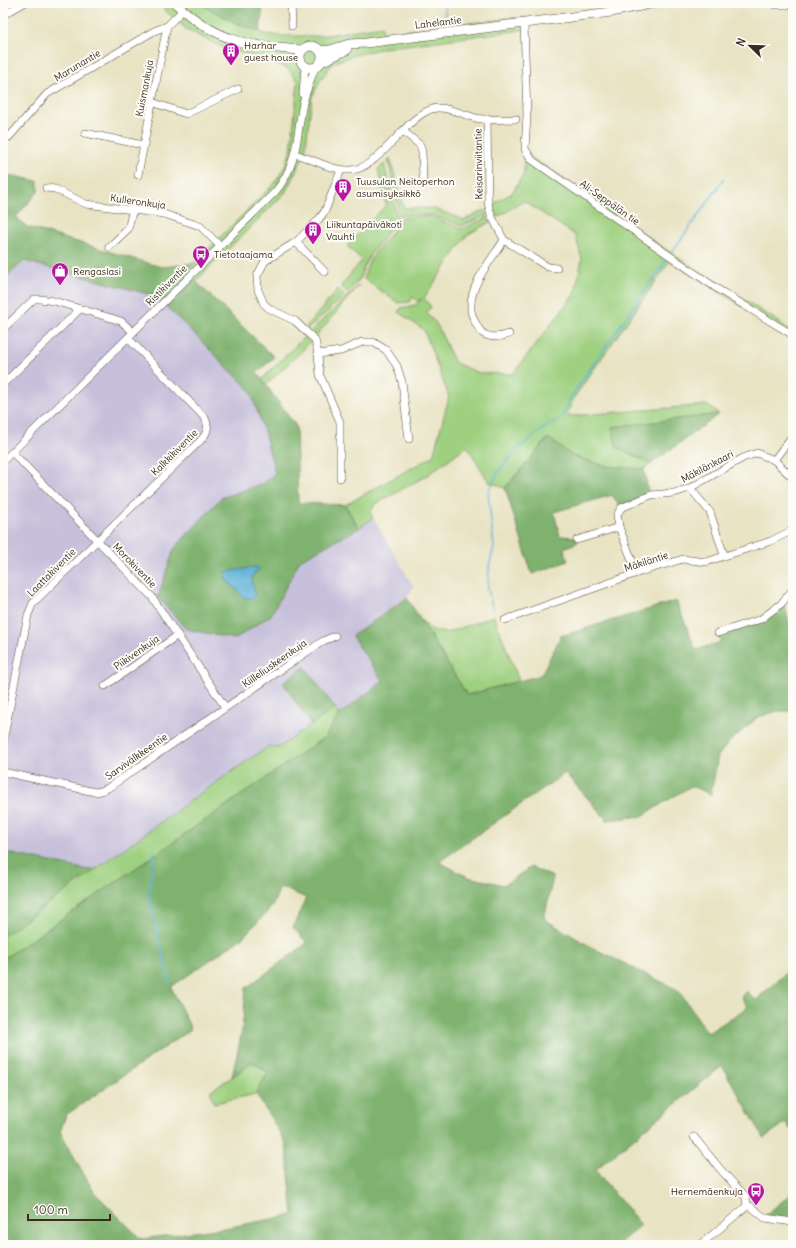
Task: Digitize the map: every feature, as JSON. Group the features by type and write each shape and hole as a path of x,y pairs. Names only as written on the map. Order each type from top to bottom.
{"main road":[{"path":"175,3 196,21 215,33 238,42 262,47 302,50"},
{"name":"Lahelantie","path":"320,51 330,50 349,44 611,12 655,3"},
{"name":"Lahelantie","path":"318,65 350,49 366,43"},
{"path":"262,47 310,68 318,65 322,56 320,51 312,46 308,46 302,50 300,55 302,64"}],"street":[{"path":"3,15 24,3"},
{"path":"291,3 292,26"},
{"path":"776,5 793,5"},
{"path":"167,26 183,10"},
{"name":"Ali-Seppälän tie","path":"524,23 526,149 532,160 719,290 793,335"},
{"name":"Kuismankuja","path":"138,175 142,145 167,26"},
{"name":"Marunantie","path":"9,137 47,94 154,30 167,26"},
{"name":"Ristikiventie","path":"3,461 279,188 288,173 295,154 303,102 302,64"},
{"name":"Ristikiventie","path":"303,102 318,65"},
{"path":"152,102 186,114 238,89"},
{"path":"295,154 341,170 352,171 368,165 419,116 432,108 450,110 487,120 516,118"},
{"name":"Keisarinviitantie","path":"487,120 488,203 504,240"},
{"path":"403,131 420,145 422,152 422,180"},
{"path":"85,132 142,145"},
{"path":"340,478 340,422 320,375 315,340 295,321 264,304 258,290 257,276 265,261 296,242 319,219 325,211 341,170"},
{"name":"Kulleronkuja","path":"46,188 55,189 86,204 164,214 200,226 220,246"},
{"path":"109,247 128,229 132,210"},
{"path":"509,334 503,336 486,336 482,333 472,316 470,308 472,293 476,285 504,240 548,267 557,268"},
{"path":"296,242 325,272"},
{"path":"3,329 34,300 40,299 54,301 121,321 130,335"},
{"path":"3,384 80,309"},
{"name":"Kalkkikiventie","path":"97,540 205,437 208,430 208,423 205,418 130,335"},
{"path":"318,354 341,351 362,342 373,342 386,350 397,366 402,382 409,439"},
{"path":"774,460 793,434"},
{"name":"Morokiventie","path":"12,452 152,597 225,707"},
{"name":"Mäkilänkaari","path":"637,573 619,527 617,515 621,508 652,495 674,493 690,488 743,458 757,453 774,460 793,478"},
{"path":"690,488 710,512 724,555"},
{"path":"578,540 619,527"},
{"name":"Mäkiläntie","path":"505,620 637,573 683,559 706,562 771,541 793,530"},
{"name":"Laattakiventie","path":"3,741 30,608 37,599 97,540"},
{"path":"718,633 761,619 781,604 793,589"},
{"name":"Piikivenkuja","path":"105,686 178,635"},
{"name":"Kiilleliuskeenkuja","path":"225,707 237,701 323,641 335,636"},
{"name":"Sarvivälkkeentie","path":"3,772 95,792 101,791 108,788 225,707"},
{"path":"694,1137 721,1170 746,1197 748,1206"},
{"path":"748,1206 765,1218 793,1222"},
{"path":"700,1245 748,1206"}],"shaded area":[{"path":"24,261 161,297 168,308 250,390 264,431 275,473 264,483 221,499 271,615 300,560 359,528 373,518 414,587 407,598 352,636 384,681 339,715 335,708 283,682 311,725 278,748 269,746 208,788 97,869 88,870 3,852 3,280"}],"green space":[{"path":"159,3 199,3 236,23 265,34 283,36 320,36 382,26 383,33 513,18 527,18 529,29 384,48 352,56 333,63 321,79 312,97 305,153 285,193 196,281 185,272 275,183 285,166 291,150 298,81 289,70 282,66 261,61 250,55 219,46 186,29 161,7"},
{"path":"199,3 246,3 263,5 260,31 236,23"},
{"path":"524,152 674,255 793,331 793,338 670,261 575,396 567,414 569,416 707,405 719,414 612,427 616,447 651,464 644,469 605,466 571,455 548,438 505,488 489,482 467,446 426,476 374,505 371,513 373,518 359,528 345,505 433,456 449,397 424,330 398,312 401,308 415,305 422,299 417,301 413,297 410,302 398,303 364,279 366,270 374,254 401,218 431,216 461,229 487,218 485,216 461,226 434,215 400,215 388,160 390,158 404,208 432,208 464,220 484,210 490,222 467,235 424,298 431,307 426,313 436,323 455,363 479,373 513,374 575,293 582,259 575,235 524,201 498,217 491,205 512,193 524,173"},
{"path":"384,164 398,218 370,255 360,279 347,293 341,286 362,260 347,246 386,205 378,169"},
{"path":"3,174 38,181 38,192 16,217 27,227 161,267 195,263 186,272 274,357 257,373 296,426 298,503 345,505 359,528 300,560 271,615 235,639 186,629 158,597 174,549 221,498 264,483 275,473 264,431 250,390 168,308 160,297 24,261 3,280"},
{"path":"359,285 316,336 311,331"},
{"path":"338,289 344,296 308,329 306,327"},
{"path":"304,337 311,342 266,385 262,379"},
{"path":"719,414 651,464 616,447 612,427"},
{"path":"548,438 571,455 605,466 644,469 649,496 621,508 612,495 554,512 560,536 576,537 578,542 564,548 568,561 532,574 505,488"},
{"path":"407,598 467,695 541,675 561,636 676,601 696,650 721,642 719,635 761,622 785,604 793,642 793,711 778,711 758,717 728,743 718,756 711,794 691,786 642,816 607,820 565,773 439,862 468,877 504,885 531,867 553,877 544,919 593,948 678,990 708,1033 748,1007 741,997 746,991 756,1000 793,966 793,1132 785,1123 764,1138 722,1066 595,1170 641,1225 617,1245 3,1245 3,959 325,737 339,715 383,681 352,636","holes":["280,887 306,898 293,927 307,943 246,988 242,1031 232,1077 252,1062 268,1072 256,1094 286,1143 293,1215 231,1227 141,1239 94,1192 60,1132 66,1115 191,1029 171,987 242,938 272,907"]},
{"path":"494,616 519,681 467,695 420,619 431,630 446,633"},
{"path":"305,667 335,708 311,725 283,682"},
{"path":"335,708 339,715 325,737 3,959 3,936 208,788 269,746 278,748"},
{"path":"3,852 88,870 97,869 3,936"},
{"path":"252,1062 268,1072 256,1094 214,1103 210,1091"},
{"path":"793,1192 793,1219 766,1215"}],"water":[{"path":"257,567 259,570 253,575 252,578 255,596 251,599 244,598 225,579 226,572"}],"waterway":[{"path":"444,3 446,18"},
{"path":"672,252 724,179"},
{"path":"493,610 488,589 489,567 494,547 488,492 496,475 516,450 540,431 562,417 572,395 667,259"},
{"path":"154,851 149,896 170,984"}],"place":[{"name":"Harhar guest house","path":"231,66"},
{"name":"Tuusulan Neitoperhon asumisyksikkö","path":"343,202"},
{"name":"Liikuntapäiväkoti Vauhti","path":"313,245"},
{"name":"Tietotaajama","path":"201,269"},
{"name":"Rengaslasi","path":"60,286"},
{"name":"Hernemäenkuja","path":"756,1206"}]}
